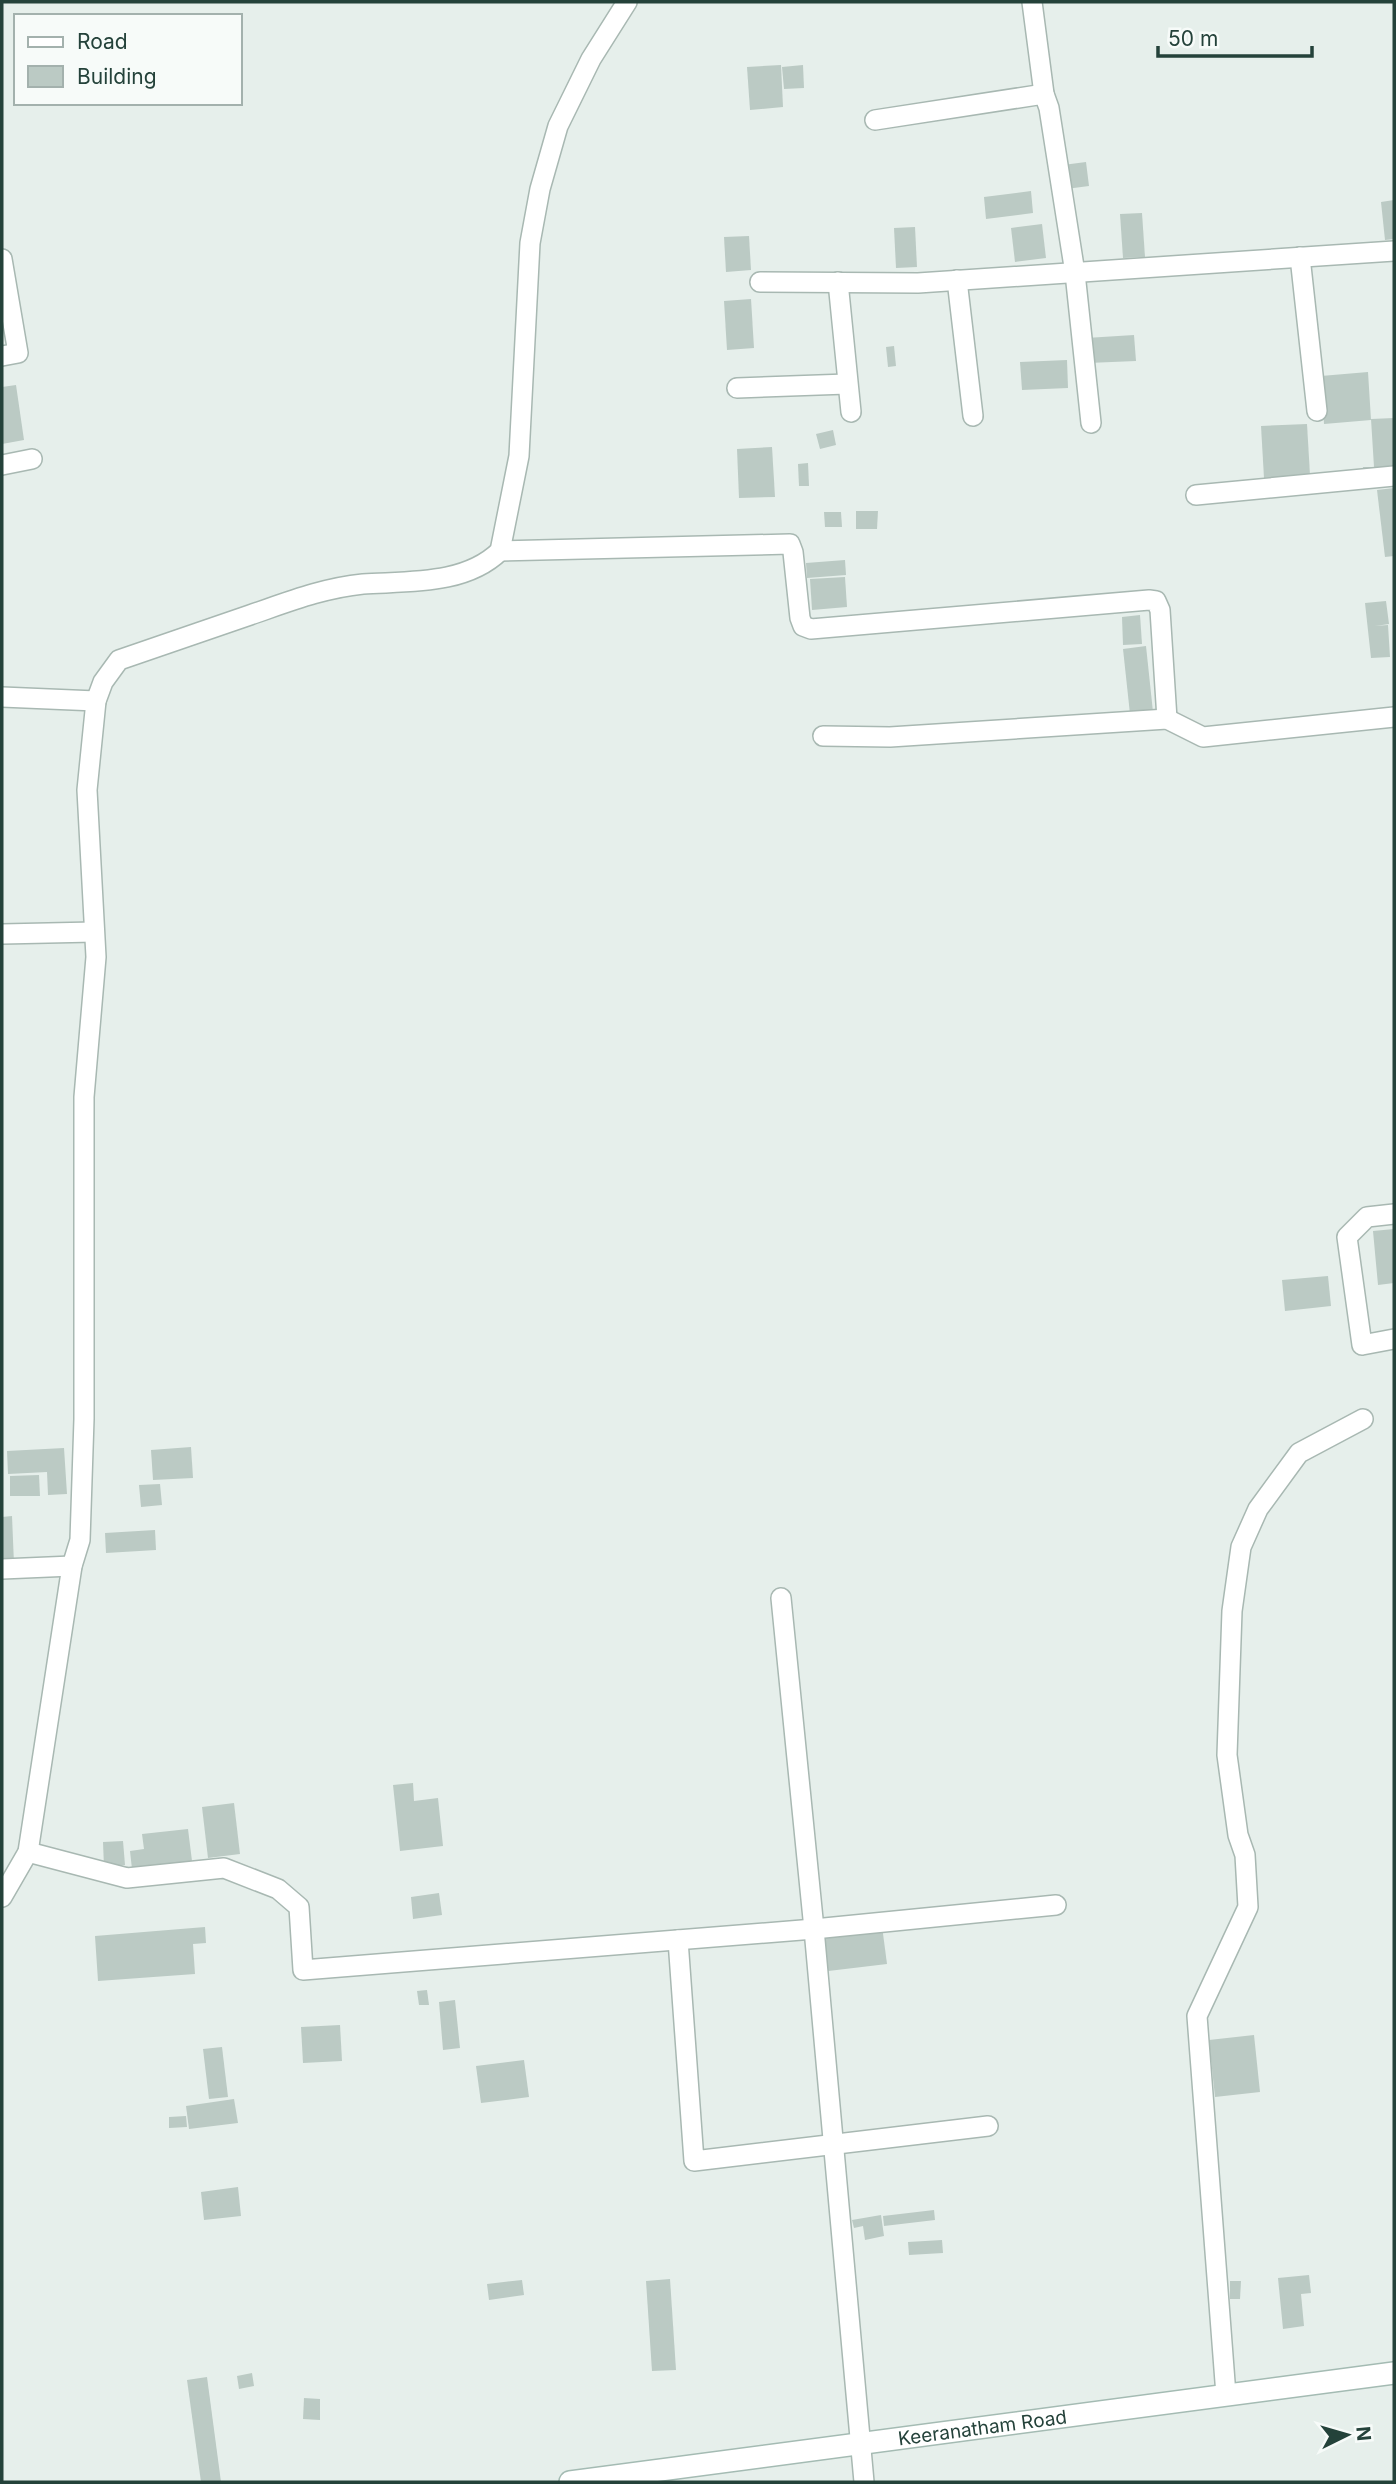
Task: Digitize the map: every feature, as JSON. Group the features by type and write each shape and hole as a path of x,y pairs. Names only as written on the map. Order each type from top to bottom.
{"street":[{"path":"2,1897 27,1852 72,1566 80,1540 84,1419 84,1097 96,957 88,790 96,701 103,682 118,660 310,593 362,584 425,582 477,567 490,561 500,551 519,456 530,243 540,189 558,126 591,59 627,2"},
{"path":"1032,2 1044,94 1049,108 1075,272 1091,423"},
{"path":"875,120 1044,94"},
{"path":"760,282 957,280 1394,251"},
{"path":"1300,257 1317,411"},
{"path":"2,260 18,353 2,356"},
{"path":"957,280 972,416"},
{"path":"838,282 851,412"},
{"path":"737,388 847,384"},
{"path":"2,465 32,459"},
{"path":"1196,495 1394,476"},
{"path":"500,551 790,544 800,618 803,625 811,629 1156,601 1160,610 1167,719"},
{"path":"2,696 96,701"},
{"path":"823,736 890,737 1167,719 1203,737 1394,717"},
{"path":"2,934 94,932"},
{"path":"1394,1214 1367,1217 1347,1237 1362,1345 1394,1339"},
{"path":"1226,2395 1197,2016 1248,1907 1245,1855 1238,1835 1227,1755 1232,1611 1241,1547 1258,1509 1300,1453 1363,1419"},
{"path":"2,1569 72,1566"},
{"path":"781,1598 864,2482"},
{"path":"27,1852 127,1878 224,1868 278,1889 299,1907 303,1970 814,1929 1056,1905"},
{"path":"678,1940 694,2161 988,2126"},
{"name":"Keeranatham Road","path":"579,2482 1394,2372"}],"building":[{"path":"781,65 783,107 750,110 747,67"},
{"path":"803,65 804,88 784,89 782,67"},
{"path":"1086,162 1089,186 1066,189 1063,165"},
{"path":"1031,191 1033,213 986,219 984,197"},
{"path":"1394,200 1394,239 1385,240 1381,202"},
{"path":"1142,213 1145,257 1123,258 1120,214"},
{"path":"1042,224 1046,258 1015,262 1011,228"},
{"path":"915,227 917,267 896,268 894,228"},
{"path":"749,236 751,270 726,272 724,237"},
{"path":"751,299 754,348 727,350 724,301"},
{"path":"1134,335 1136,361 1088,363 1086,338"},
{"path":"894,346 896,366 888,367 886,347"},
{"path":"1067,360 1068,388 1022,390 1020,362"},
{"path":"1368,372 1371,420 1324,424 1321,376"},
{"path":"16,385 24,440 2,444 2,387"},
{"path":"1394,418 1394,476 1364,478 1363,467 1374,467 1371,419"},
{"path":"1307,424 1310,475 1264,478 1261,426"},
{"path":"833,430 836,445 820,449 816,434"},
{"path":"772,447 775,497 739,498 737,449"},
{"path":"808,463 809,486 799,486 798,464"},
{"path":"1394,488 1394,556 1385,557 1377,490"},
{"path":"856,511 878,511 877,529 856,529"},
{"path":"824,512 841,512 842,527 825,527"},
{"path":"845,560 846,575 807,578 806,563"},
{"path":"845,577 847,607 812,610 810,579"},
{"path":"1386,601 1389,624 1375,626 1388,625 1390,657 1371,658 1365,603"},
{"path":"1140,615 1142,644 1123,645 1122,617"},
{"path":"1146,646 1153,712 1130,714 1123,649"},
{"path":"1394,1229 1394,1283 1378,1285 1373,1231"},
{"path":"1328,1276 1331,1306 1285,1311 1282,1280"},
{"path":"191,1447 193,1478 153,1480 151,1450"},
{"path":"64,1448 67,1494 48,1495 47,1472 8,1474 7,1451"},
{"path":"39,1475 40,1496 10,1496 10,1476"},
{"path":"160,1484 162,1505 141,1507 139,1485"},
{"path":"12,1516 14,1564 2,1564 2,1517"},
{"path":"155,1530 156,1550 106,1553 105,1533"},
{"path":"413,1783 414,1801 438,1798 443,1846 400,1851 393,1785"},
{"path":"234,1803 240,1854 208,1858 202,1807"},
{"path":"188,1829 192,1861 132,1869 130,1851 144,1849 142,1834"},
{"path":"123,1841 125,1865 104,1867 103,1842"},
{"path":"439,1893 442,1915 413,1919 411,1897"},
{"path":"882,1926 887,1964 820,1972 816,1938"},
{"path":"205,1927 206,1943 193,1944 195,1974 98,1981 95,1936"},
{"path":"427,1990 429,2005 419,2005 417,1991"},
{"path":"455,2000 460,2048 443,2050 439,2002"},
{"path":"340,2025 342,2061 303,2063 301,2027"},
{"path":"1254,2035 1260,2092 1215,2097 1209,2040"},
{"path":"222,2047 228,2097 209,2099 203,2049"},
{"path":"524,2060 529,2097 481,2103 476,2066"},
{"path":"234,2099 238,2123 189,2129 186,2106"},
{"path":"186,2116 187,2127 169,2128 169,2117"},
{"path":"238,2187 241,2216 204,2220 201,2192"},
{"path":"934,2210 935,2220 884,2226 883,2216"},
{"path":"881,2215 884,2236 865,2240 863,2226 854,2228 852,2220"},
{"path":"942,2240 943,2253 909,2255 908,2242"},
{"path":"1309,2275 1311,2293 1301,2294 1304,2326 1283,2329 1278,2278"},
{"path":"670,2279 676,2370 652,2371 646,2281"},
{"path":"522,2280 524,2295 489,2300 487,2284"},
{"path":"1230,2281 1241,2281 1240,2299 1230,2299"},
{"path":"252,2373 254,2386 239,2389 237,2376"},
{"path":"207,2377 221,2482 201,2482 187,2380"},
{"path":"304,2398 320,2399 320,2420 303,2419"}]}
